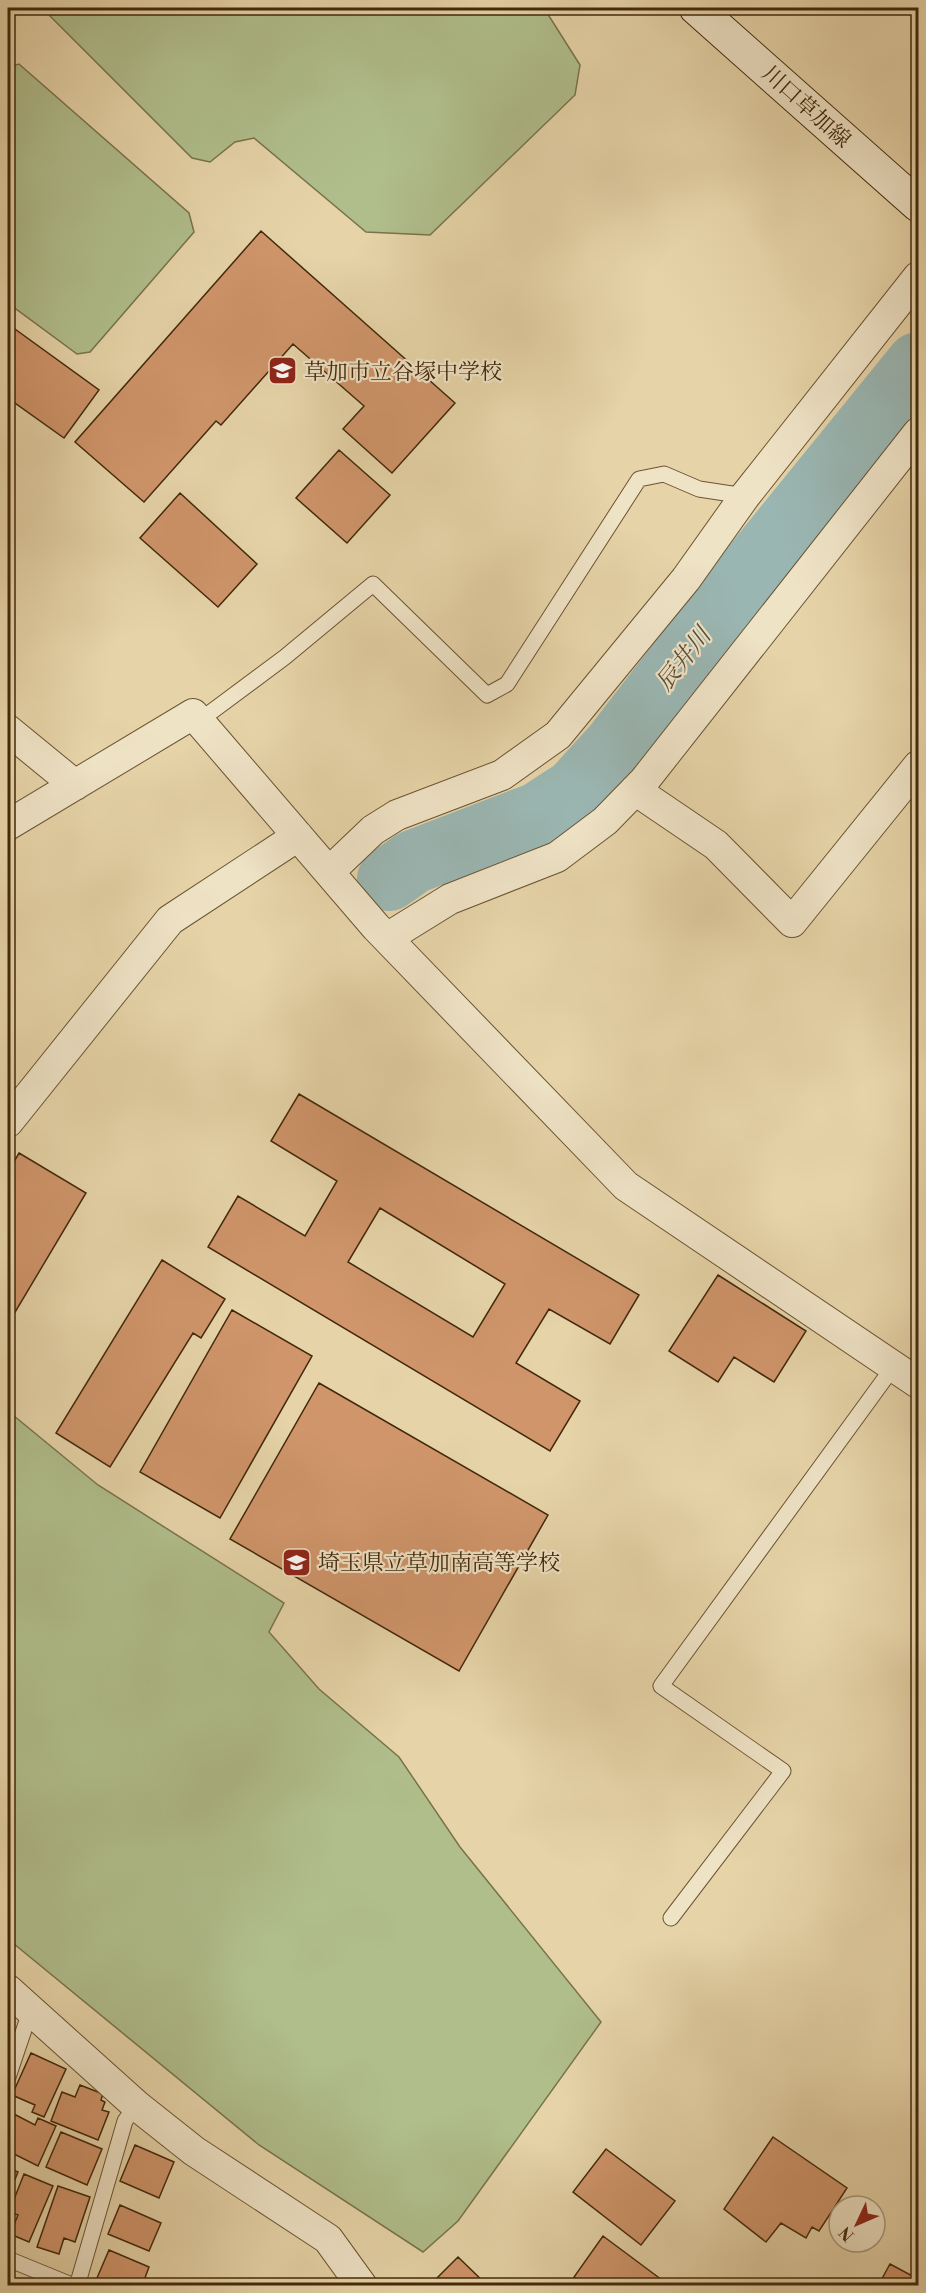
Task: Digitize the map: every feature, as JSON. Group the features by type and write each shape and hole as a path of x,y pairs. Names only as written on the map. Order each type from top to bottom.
{"main road":[{"name":"川口草加線","path":"696,8 918,205"}],"street":[{"path":"329,872 373,830 397,815 502,775 558,735 686,579 745,496 918,277"},
{"path":"387,938 450,898 557,857 605,821 635,790 918,433"},
{"path":"8,825 193,714 387,938 626,1186 918,1383"},
{"path":"8,730 75,784"},
{"path":"635,790 716,845 792,922 918,766"},
{"path":"8,1122 170,920 298,836"},
{"path":"8,1990 136,2105 194,2151 328,2239 362,2286"}],"lane":[{"path":"199,721 285,657 373,584 487,695 507,684 639,479 664,474 699,489 745,496"},
{"path":"671,1918 783,1772 661,1686 894,1366"},
{"path":"8,2077 30,2009"},
{"path":"8,2259 75,2286 124,2121 136,2105"}],"green space":[{"path":"57,8 544,8 580,65 575,95 430,235 366,232 254,138 235,142 210,162 192,158 50,16"},
{"path":"19,64 189,213 194,232 90,352 77,354 8,303 8,67"},
{"path":"8,1411 98,1485 284,1603 269,1632 319,1689 399,1757 460,1847 601,2022 458,2221 423,2252 259,2145 8,1939"}],"building":[{"path":"8,8 21,8 8,21"},
{"path":"261,231 455,403 392,473 343,429 364,406 293,344 221,425 216,421 144,502 75,442"},
{"path":"8,324 99,390 64,438 8,398"},
{"path":"339,450 390,495 347,543 296,498"},
{"path":"180,493 257,564 218,607 140,538"},
{"path":"299,1094 639,1295 610,1344 549,1309 516,1363 580,1401 550,1451 208,1247 238,1196 305,1236 337,1181 271,1141","holes":["380,1208 505,1284 473,1337 348,1262"]},
{"path":"19,1153 86,1193 8,1324 8,1172"},
{"path":"162,1260 225,1299 201,1338 193,1333 110,1467 56,1433"},
{"path":"718,1275 806,1331 774,1382 734,1357 718,1382 669,1351"},
{"path":"232,1310 312,1356 220,1518 140,1472"},
{"path":"319,1383 548,1515 459,1671 230,1539"},
{"path":"31,2053 66,2069 44,2117 32,2112 35,2105 12,2095"},
{"path":"80,2085 103,2094 101,2100 105,2102 102,2110 109,2112 98,2140 51,2121 62,2092 75,2097"},
{"path":"12,2113 35,2125 38,2118 56,2126 38,2166 8,2151 8,2122"},
{"path":"61,2132 102,2149 87,2185 46,2167"},
{"path":"773,2137 847,2188 843,2194 827,2194 827,2219 819,2231 812,2227 806,2238 781,2223 766,2242 724,2209"},
{"path":"135,2145 174,2162 159,2198 120,2181"},
{"path":"606,2149 675,2201 641,2245 573,2192"},
{"path":"8,2168 18,2172 8,2197"},
{"path":"24,2174 53,2186 29,2242 10,2234 18,2215 9,2212"},
{"path":"58,2186 90,2197 75,2242 64,2238 59,2254 37,2247"},
{"path":"120,2205 161,2223 149,2251 108,2234"},
{"path":"603,2236 670,2286 585,2286 574,2277"},
{"path":"109,2250 149,2267 142,2286 94,2285"},
{"path":"458,2257 488,2286 429,2286"},
{"path":"890,2264 918,2279 918,2286 878,2286"}],"waterway":[{"name":"辰井川","path":"389,879 413,862 538,814 575,790 615,746 748,573 918,364"}],"place":[{"name":"草加市立谷塚中学校","path":"283,371"},
{"name":"埼玉県立草加南高等学校","path":"297,1562"}]}
